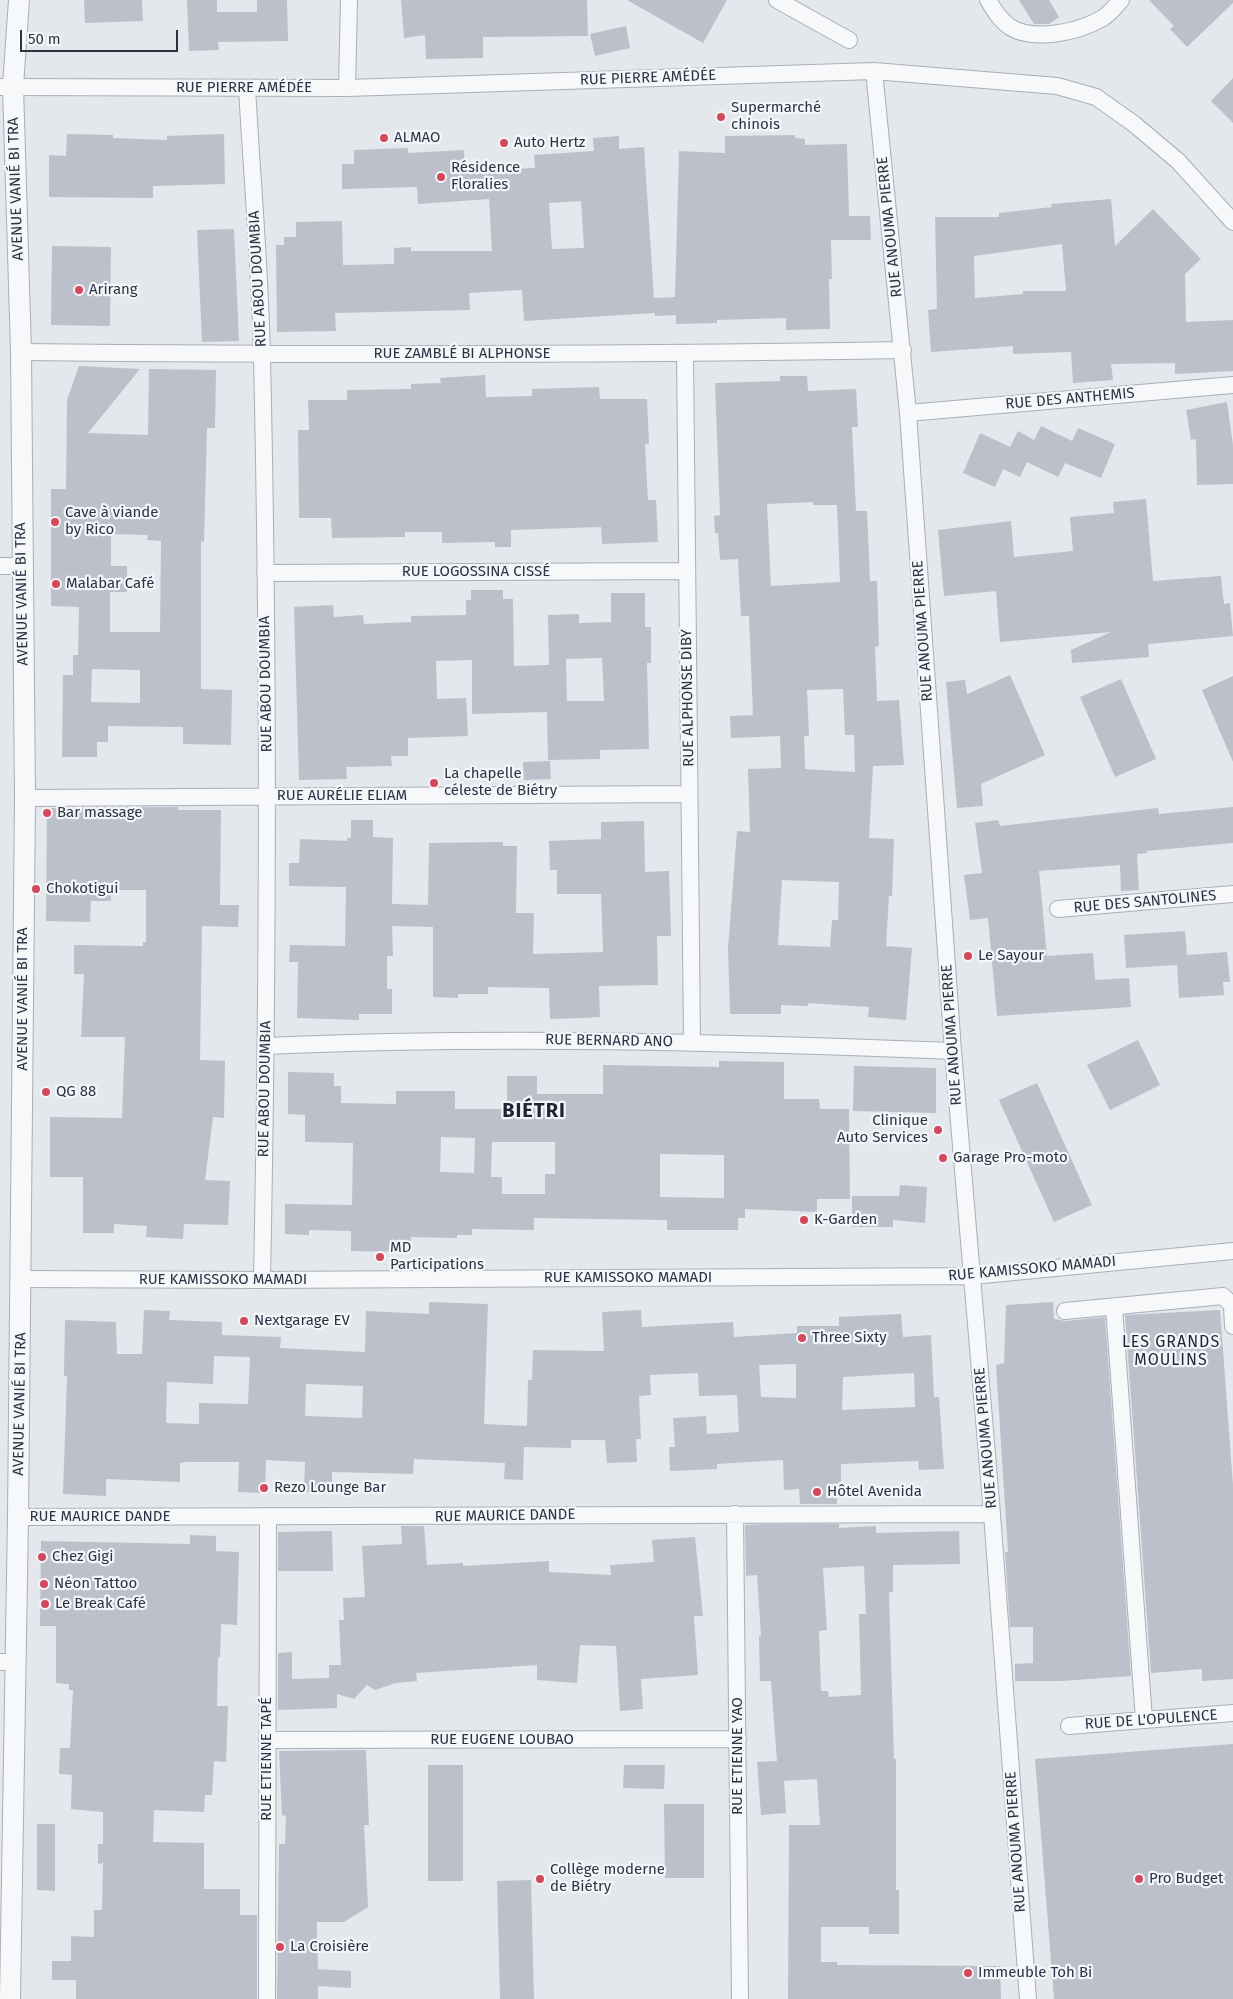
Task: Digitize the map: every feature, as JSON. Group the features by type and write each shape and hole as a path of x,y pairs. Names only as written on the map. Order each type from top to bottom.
{"street":[{"name":"AVENUE VANIÉ BI TRA","path":"10,1999 8,1662 18,1517 25,798 21,566 22,352 7,87 19,0"},
{"path":"347,88 349,0"},
{"path":"777,0 848,40"},
{"path":"988,0 996,15 1010,27 1025,33 1044,34 1090,24 1103,18 1121,0"},
{"name":"RUE PIERRE AMÉDÉE","path":"7,87 347,88 874,71 1057,86 1096,98 1134,124 1178,161 1233,222"},
{"name":"RUE ANOUMA PIERRE","path":"874,71 903,350 953,1050 992,1514 1028,1999"},
{"name":"RUE ABOU DOUMBIA","path":"248,88 262,355 267,796 266,1046 262,1280"},
{"name":"RUE ZAMBLÉ BI ALPHONSE","path":"22,352 262,355 685,354 903,350"},
{"name":"RUE ALPHONSE DIBY","path":"685,354 692,1041"},
{"name":"RUE DES ANTHEMIS","path":"908,413 1233,385"},
{"path":"0,566 21,566"},
{"name":"RUE LOGOSSINA CISSÉ","path":"264,573 687,571"},
{"name":"RUE AURÉLIE ELIAM","path":"25,798 690,794"},
{"name":"RUE DES SANTOLINES","path":"1058,909 1233,894"},
{"name":"RUE BERNARD ANO","path":"266,1046 484,1039 692,1041 953,1050"},
{"name":"RUE KAMISSOKO MAMADI","path":"21,1279 262,1280 972,1276 1233,1251"},
{"path":"1065,1310 1223,1296 1232,1305 1233,1326"},
{"path":"1114,1307 1144,1720"},
{"name":"RUE ETIENNE YAO","path":"735,1514 740,1999"},
{"name":"RUE MAURICE DANDE","path":"18,1517 268,1518 992,1514"},
{"name":"RUE ETIENNE TAPÉ","path":"267,1999 268,1518"},
{"name":"RUE DE L'OPULENCE","path":"1069,1726 1233,1713"},
{"name":"RUE EUGENE LOUBAO","path":"267,1740 738,1739"}],"building":[{"path":"84,0 142,0 143,21 85,23"},
{"path":"187,0 217,0 217,12 257,12 257,0 287,0 288,41 218,42 219,50 189,51"},
{"path":"401,0 587,0 588,36 483,37 483,58 426,59 425,35 404,38"},
{"path":"627,0 727,0 703,43"},
{"path":"1019,0 1049,0 1059,17 1049,24 1034,24"},
{"path":"1149,0 1233,0 1233,3 1187,47 1170,29 1174,26"},
{"path":"626,26 630,48 595,56 590,34"},
{"path":"1233,78 1233,123 1211,101"},
{"path":"67,134 113,135 113,138 167,140 167,136 224,134 225,184 153,186 153,198 49,197 49,155 66,156"},
{"path":"795,135 795,138 805,139 805,145 847,144 849,216 870,216 871,240 831,240 832,279 829,279 830,329 786,330 786,318 717,320 717,323 676,324 676,315 655,316 655,313 524,321 522,290 469,293 470,310 335,313 336,331 277,332 276,245 284,245 284,237 296,237 296,222 342,221 343,265 394,264 394,248 411,247 411,251 492,251 489,199 418,204 417,187 342,189 342,164 354,164 354,150 408,148 408,153 464,150 465,171 535,168 534,155 594,151 593,138 619,136 619,149 644,147 654,298 675,297 679,151 725,153 725,136","holes":["581,201 584,248 552,249 549,203"]},
{"path":"1111,199 1115,246 1153,209 1201,259 1185,274 1186,322 1233,320 1233,371 1175,374 1175,363 1111,364 1113,380 1073,383 1071,352 1013,354 1013,346 931,352 928,310 937,309 935,217 999,217 999,213 1052,207 1051,204","holes":["1062,244 1066,291 1023,291 1023,294 975,298 974,256"]},
{"path":"234,229 239,341 202,342 197,230"},
{"path":"52,246 111,247 110,326 51,325"},
{"path":"79,366 140,369 88,433 148,435 149,369 216,370 215,428 207,428 204,542 201,541 201,689 232,690 231,745 183,744 183,727 108,726 108,742 97,742 97,757 62,757 63,675 73,675 73,655 78,655 79,607 51,606 51,489 66,489 67,400","holes":["111,534 148,535 147,540 161,541 160,632 110,632 110,592 127,592 127,566 111,566","92,669 140,670 140,703 91,702"]},
{"path":"485,375 486,397 532,396 532,389 599,387 600,399 647,399 649,444 645,444 648,500 656,500 658,542 602,544 601,527 511,530 511,547 495,547 495,542 442,543 442,532 405,532 405,537 332,538 331,518 299,518 298,430 309,430 308,400 347,400 347,390 411,389 411,384 441,383 440,378"},
{"path":"780,376 807,376 808,391 856,389 858,427 852,427 856,511 867,511 870,581 877,581 879,646 875,647 877,701 899,700 904,765 873,766 869,838 894,839 892,896 889,896 886,946 912,948 906,1020 868,1017 869,1007 808,1003 808,1006 781,1005 781,1014 730,1014 728,948 737,831 750,832 748,769 781,768 780,736 731,738 730,716 753,715 749,616 741,616 738,559 720,560 718,533 715,533 714,516 720,515 715,383 780,381","holes":["813,502 813,505 837,505 840,582 771,586 767,504","843,689 845,735 854,735 855,772 805,769 804,736 809,736 807,690","782,880 839,882 838,920 832,920 830,947 778,945"]},
{"path":"1227,402 1233,445 1233,484 1197,485 1196,439 1191,440 1186,410"},
{"path":"1041,426 1072,441 1078,428 1115,444 1101,478 1065,463 1058,477 1027,462 1020,477 1003,469 995,487 963,473 980,433 1010,447 1018,431 1034,440"},
{"path":"1146,499 1153,581 1221,576 1224,604 1230,603 1233,636 1148,644 1149,657 1072,663 1071,650 1111,632 1000,642 996,591 944,596 938,530 1011,521 1014,557 1073,551 1070,517 1114,513 1113,502"},
{"path":"471,590 503,590 503,599 513,599 514,666 549,665 548,615 579,614 579,623 611,622 611,593 645,593 645,627 651,627 651,663 647,663 649,749 600,750 600,759 548,760 547,712 472,714 472,660 436,661 437,699 466,698 468,736 408,738 408,756 391,756 392,766 346,767 347,779 299,780 294,607 333,605 334,617 363,615 364,624 411,622 411,616 466,615 466,600 471,600","holes":["602,658 604,701 567,701 566,659"]},
{"path":"1010,675 1045,755 981,784 983,806 957,808 946,682 965,680 967,694"},
{"path":"1233,676 1233,762 1202,690"},
{"path":"1121,679 1156,759 1115,777 1080,697"},
{"path":"550,761 551,779 524,780 523,762"},
{"path":"178,807 178,810 221,810 220,905 239,905 238,927 202,926 200,1060 225,1061 224,1118 213,1117 205,1180 230,1181 228,1225 184,1224 183,1239 146,1237 147,1226 114,1224 114,1233 83,1233 83,1177 50,1177 50,1117 122,1118 125,1037 81,1037 84,974 74,974 74,945 143,946 143,942 146,942 146,890 111,890 111,901 91,901 90,922 46,921 47,808"},
{"path":"1233,807 1233,843 1146,851 1147,853 1137,854 1139,890 1121,891 1120,865 1039,871 1047,956 1093,953 1095,980 1129,978 1131,1007 997,1016 988,918 970,920 964,875 982,873 975,823 998,820 1000,826 1158,808 1159,814"},
{"path":"351,820 373,820 373,837 393,838 392,904 428,905 429,843 503,842 503,846 517,846 516,913 534,913 533,954 603,952 601,894 557,894 557,870 550,870 549,841 601,839 601,822 644,821 645,872 669,871 671,936 657,936 658,985 599,986 600,1017 584,1018 550,1019 549,988 488,987 488,994 458,994 458,998 433,997 433,927 392,926 393,956 387,956 387,989 392,989 392,1014 359,1014 359,1020 297,1018 298,962 289,962 290,945 345,946 346,887 289,886 289,863 299,863 300,839 347,841 347,838 351,838"},
{"path":"1185,931 1187,955 1227,952 1230,982 1223,982 1224,995 1179,998 1177,965 1126,968 1124,935"},
{"path":"1138,1040 1160,1085 1110,1110 1087,1065"},
{"path":"719,1061 784,1062 784,1099 819,1099 820,1109 849,1109 850,1199 817,1199 817,1212 745,1209 745,1218 738,1218 738,1230 667,1230 667,1220 534,1218 534,1230 472,1229 472,1235 457,1235 457,1238 411,1237 410,1252 351,1251 351,1231 309,1230 309,1235 285,1234 285,1204 352,1205 353,1143 305,1142 305,1115 288,1114 288,1072 334,1073 334,1086 341,1086 341,1103 396,1104 396,1091 455,1091 455,1109 507,1109 507,1076 537,1076 537,1094 603,1094 603,1065 719,1067","holes":["441,1137 475,1138 474,1173 440,1172","492,1142 555,1142 555,1174 545,1174 545,1194 502,1194 502,1177 491,1177","660,1154 724,1155 724,1198 660,1197"]},
{"path":"854,1066 936,1068 936,1113 853,1111"},
{"path":"1037,1083 1092,1205 1054,1222 999,1100"},
{"path":"900,1185 927,1187 925,1223 893,1220 893,1227 852,1227 852,1196 899,1196"},
{"path":"429,1302 488,1304 484,1424 527,1426 528,1380 532,1380 533,1350 604,1351 602,1312 641,1310 642,1327 733,1322 734,1337 797,1333 797,1326 839,1326 839,1317 901,1314 903,1337 931,1335 934,1397 939,1397 944,1469 919,1470 918,1461 841,1464 841,1492 837,1492 837,1504 800,1504 799,1489 784,1490 783,1460 717,1464 717,1469 670,1471 669,1447 675,1447 673,1418 706,1416 707,1434 739,1432 737,1395 699,1396 698,1373 650,1375 651,1395 639,1396 641,1439 636,1439 637,1462 607,1463 605,1440 571,1440 571,1448 524,1447 523,1480 504,1479 505,1463 414,1459 413,1474 332,1472 332,1493 304,1492 305,1462 266,1460 265,1493 238,1492 239,1462 185,1462 180,1463 180,1482 106,1479 106,1496 63,1494 67,1376 64,1376 65,1320 116,1322 117,1354 142,1354 144,1310 170,1311 169,1320 222,1322 222,1335 281,1337 280,1348 365,1352 366,1311 429,1314","holes":["214,1356 250,1357 248,1404 199,1403 199,1424 166,1423 167,1382 213,1384","796,1364 796,1398 761,1397 759,1365","914,1373 915,1407 842,1410 843,1377","306,1384 363,1386 362,1418 305,1416"]},
{"path":"1053,1302 1054,1319 1066,1321 1105,1317 1131,1676 1061,1681 1015,1681 1015,1664 1033,1663 1033,1627 1010,1627 1005,1552 1008,1552 996,1365 1004,1363 1006,1305"},
{"path":"1220,1310 1233,1485 1233,1679 1202,1681 1202,1669 1151,1673 1125,1315"},
{"path":"839,1524 839,1528 876,1526 876,1533 959,1531 960,1564 893,1565 893,1592 889,1592 894,1759 896,1759 896,1890 899,1890 899,1934 869,1934 869,1927 821,1927 821,1962 837,1962 837,1965 1000,1966 1001,1999 788,1999 789,1825 820,1825 817,1779 784,1781 786,1813 761,1815 757,1762 777,1761 771,1681 760,1681 759,1636 761,1636 757,1575 746,1576 745,1525","holes":["864,1566 866,1614 859,1614 861,1695 829,1697 828,1691 821,1691 819,1631 827,1630 823,1568"]},
{"path":"401,1526 424,1526 427,1565 463,1563 463,1566 549,1561 549,1572 611,1575 610,1565 654,1562 652,1540 695,1537 703,1616 694,1616 698,1675 641,1679 643,1709 620,1711 616,1646 580,1645 577,1683 537,1680 537,1665 416,1673 417,1681 396,1683 375,1690 367,1685 354,1699 337,1694 337,1708 278,1710 278,1653 292,1652 292,1679 329,1678 329,1665 341,1665 339,1620 344,1620 343,1598 365,1597 362,1546 402,1544"},
{"path":"332,1531 333,1571 278,1571 278,1532"},
{"path":"190,1535 216,1536 216,1551 239,1552 237,1625 221,1624 220,1657 218,1657 217,1706 228,1706 226,1762 214,1761 212,1795 205,1795 204,1812 154,1810 153,1842 204,1843 204,1889 240,1889 240,1915 257,1915 257,1999 76,1999 76,1980 52,1980 52,1961 71,1961 71,1936 94,1937 94,1910 102,1910 103,1863 98,1864 98,1844 103,1844 103,1812 71,1809 72,1775 59,1774 60,1748 70,1748 73,1690 69,1690 69,1684 56,1683 56,1626 40,1626 41,1541 190,1544"},
{"name":"Pro Budget","path":"1233,1744 1233,1999 1054,1999 1035,1759"},
{"path":"366,1750 369,1825 364,1825 368,1907 344,1922 317,1922 317,1938 314,1940 317,1940 318,1969 351,1971 351,1988 318,1986 318,1999 277,1999 279,1844 285,1844 286,1816 282,1815 279,1751"},
{"path":"428,1765 463,1765 463,1881 428,1881"},
{"path":"624,1765 665,1765 664,1789 623,1788"},
{"path":"664,1804 704,1804 704,1878 665,1878"},
{"path":"37,1824 55,1824 55,1891 37,1890"},
{"path":"531,1880 534,1999 500,1999 497,1881"}],"place":[{"name":"Supermarché chinois","path":"721,117"},
{"name":"ALMAO","path":"384,138"},
{"name":"Auto Hertz","path":"504,143"},
{"name":"Résidence Floralies","path":"441,177"},
{"name":"Arirang","path":"79,290"},
{"name":"Cave à viande by Rico","path":"55,522"},
{"name":"Malabar Café","path":"56,584"},
{"name":"La chapelle céleste de Biétry","path":"434,783"},
{"name":"Bar massage","path":"47,813"},
{"name":"Chokotigui","path":"36,889"},
{"name":"Le Sayour","path":"968,956"},
{"name":"QG 88","path":"46,1092"},
{"name":"Clinique Auto Services","path":"938,1130"},
{"name":"Garage Pro-moto","path":"943,1158"},
{"name":"K-Garden","path":"804,1220"},
{"name":"MD Participations","path":"380,1257"},
{"name":"Nextgarage EV","path":"244,1321"},
{"name":"Three Sixty","path":"802,1338"},
{"name":"Rezo Lounge Bar","path":"264,1488"},
{"name":"Hôtel Avenida","path":"817,1492"},
{"name":"Chez Gigi","path":"42,1557"},
{"name":"Néon Tattoo","path":"44,1584"},
{"name":"Le Break Café","path":"45,1604"},
{"name":"Collège moderne de Biétry","path":"540,1879"},
{"name":"Pro Budget","path":"1139,1879"},
{"name":"La Croisière","path":"280,1947"},
{"name":"Immeuble Toh Bi","path":"968,1973"}],"district":[{"name":"BIÉTRI","path":"534,1111"},
{"name":"LES GRANDS MOULINS","path":"1171,1352"}]}
